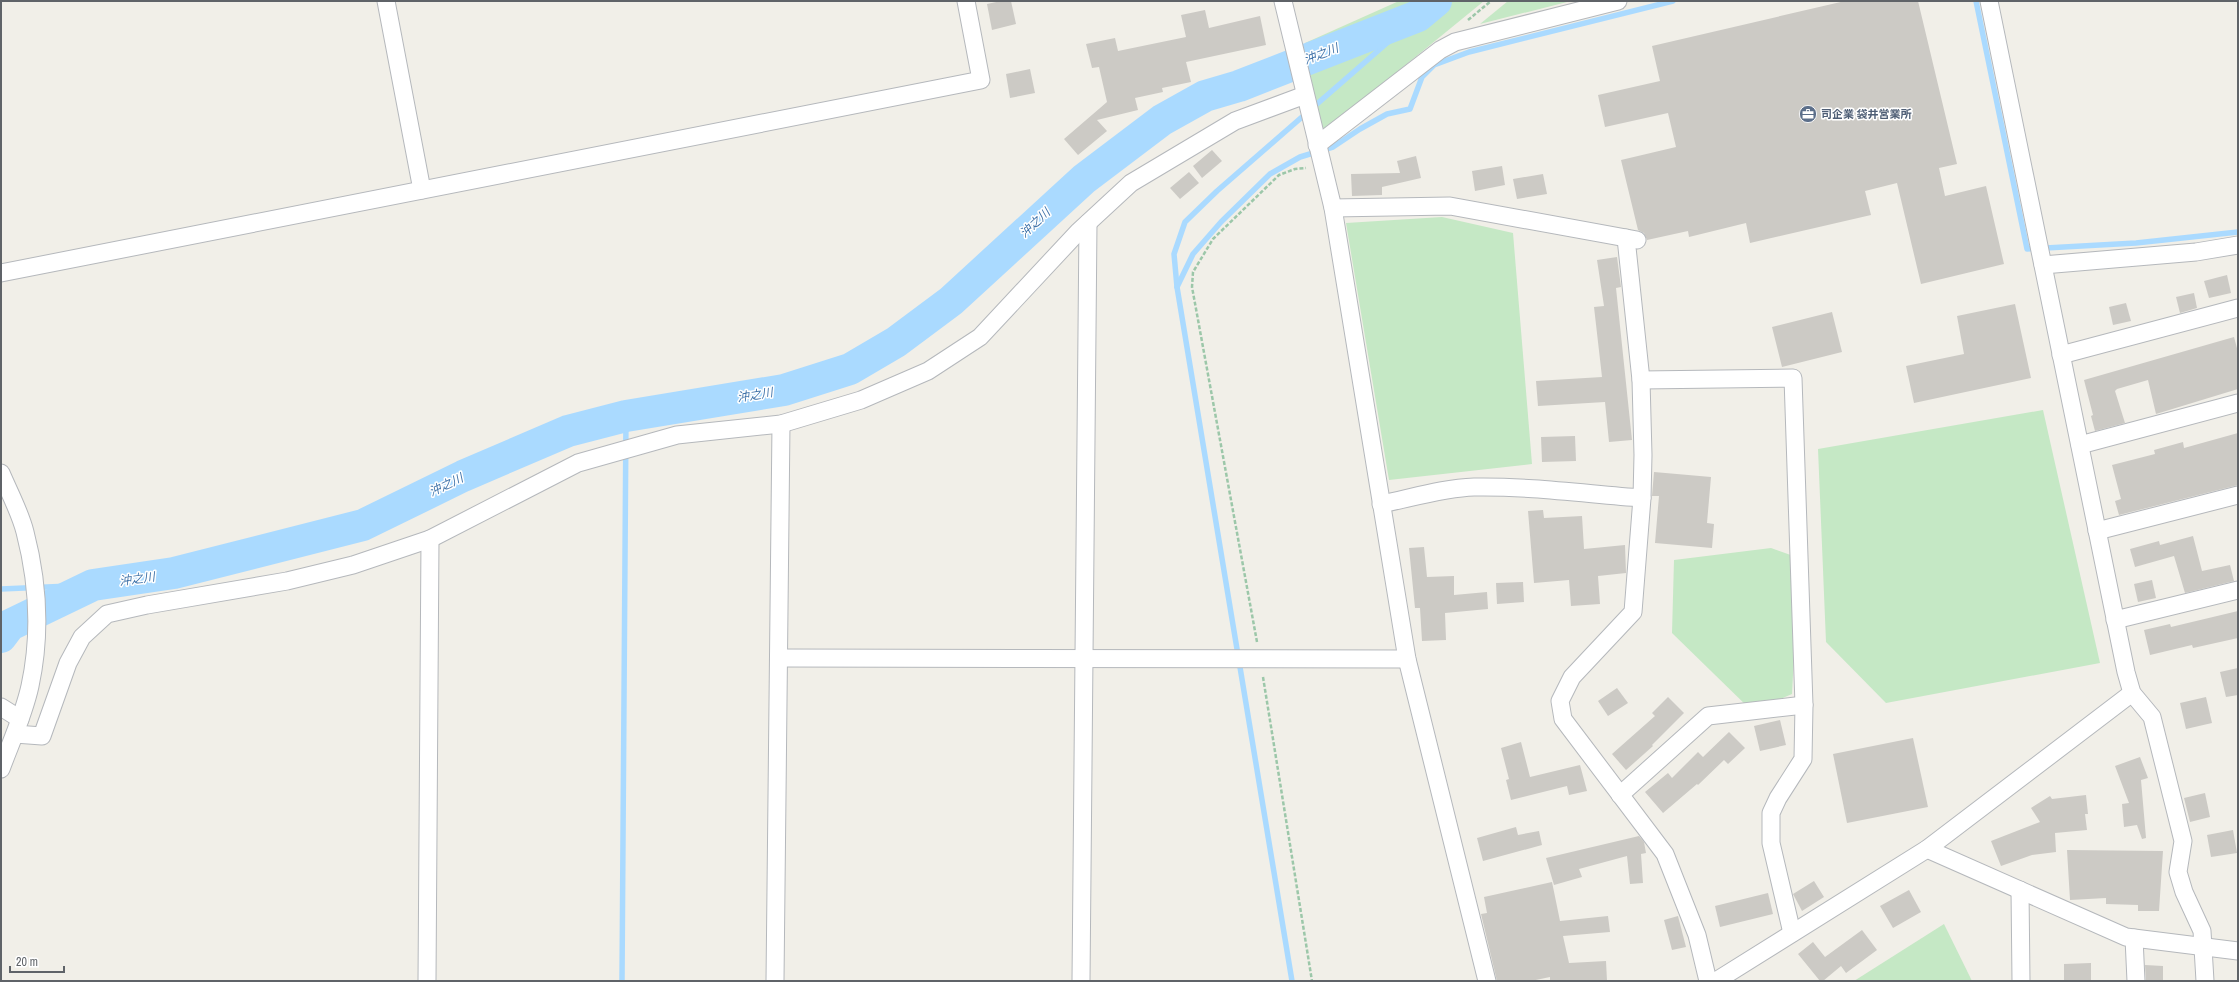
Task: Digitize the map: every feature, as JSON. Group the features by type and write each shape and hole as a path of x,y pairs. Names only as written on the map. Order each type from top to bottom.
{"street":[{"path":"386,1 422,190"},
{"path":"1,273 981,80 966,1"},
{"path":"1283,1 1333,208 1407,659 1487,981"},
{"path":"1317,145 1440,50 1455,42 1618,1"},
{"path":"1989,1 2126,672 2132,693 2152,717 2184,841 2178,872 2184,892 2202,931 2205,981"},
{"path":"1,707 17,726 42,736 68,663 82,637 107,614 287,581 353,565 430,539 578,463 677,435 781,424 861,400 928,371 980,337 1088,223 1131,183 1235,121 1305,95"},
{"path":"1333,208 1450,206 1632,239 1641,380 1642,498 1633,612 1572,677 1560,701 1563,719 1665,854 1697,935 1708,981"},
{"path":"1081,981 1088,223"},
{"path":"2043,265 2196,252 2238,245"},
{"path":"2061,355 2238,308"},
{"path":"1641,380 1793,378 1804,705 1803,759 1778,798 1771,813 1771,842 1792,933"},
{"path":"2080,445 2238,403"},
{"path":"775,981 781,424"},
{"path":"1,473 25,530 35,577 37,614 36,651 30,687 1,770"},
{"path":"1381,504 1426,494 1473,487 1514,488 1642,498"},
{"path":"2097,531 2238,495"},
{"path":"427,981 430,539"},
{"path":"2115,620 2238,590"},
{"path":"779,658 1407,659"},
{"path":"1716,981 1927,849 2132,693"},
{"path":"1620,795 1708,716 1804,705"},
{"path":"1927,849 2126,937 2203,948 2238,951"},
{"path":"2020,890 2021,981"},
{"path":"2134,938 2136,981"}],"path":[{"path":"1312,981 1258,658 1192,287 1193,272 1212,239 1279,175 1295,169 1323,167"}],"green space":[{"path":"1399,1 1484,1 1321,134 1305,43"},
{"path":"1508,1 1571,1 1480,24"},
{"path":"1442,217 1513,233 1532,464 1389,480 1346,223"},
{"path":"2043,410 2100,663 1886,703 1826,642 1818,449"},
{"path":"1771,548 1799,558 1792,694 1752,711 1672,633 1674,560"},
{"path":"1944,924 1972,981 1854,981"}],"building":[{"path":"1001,1 1011,1 1016,24 992,30 987,4"},
{"path":"1845,1 1918,1 1957,164 1939,168 1945,196 1986,186 2004,264 1921,284 1897,183 1865,191 1871,215 1750,243 1746,223 1689,237 1688,231 1647,240 1644,233 1638,230 1621,160 1676,147 1668,113 1605,127 1598,95 1660,81 1652,46"},
{"path":"1205,10 1209,28 1260,16 1266,45 1186,62 1191,82 1162,88 1163,92 1135,98 1138,110 1097,120 1107,131 1078,155 1064,139 1107,102 1099,67 1092,68 1086,44 1115,38 1118,51 1186,37 1181,15"},
{"path":"1030,69 1035,93 1010,98 1006,74"},
{"path":"1212,150 1222,161 1202,178 1193,166"},
{"path":"1416,156 1421,178 1382,187 1382,195 1352,196 1351,174 1400,173 1397,161"},
{"path":"1502,166 1505,185 1475,191 1472,171"},
{"path":"1189,172 1199,183 1180,199 1170,188"},
{"path":"1543,174 1547,194 1517,199 1513,179"},
{"path":"1617,257 1621,287 1616,288 1632,440 1609,442 1605,402 1538,406 1536,381 1602,377 1594,307 1604,306 1597,260"},
{"path":"2227,275 2231,293 2209,298 2204,281"},
{"path":"2194,293 2197,308 2180,313 2176,297"},
{"path":"2126,303 2131,321 2113,325 2109,307"},
{"path":"2015,304 2031,378 1914,403 1906,366 1964,354 1957,316"},
{"path":"1832,312 1842,352 1782,367 1772,327"},
{"path":"2234,337 2238,352 2238,389 2156,414 2148,380 2117,389 2115,391 2125,423 2095,431 2091,416 2093,415 2084,380"},
{"path":"2238,433 2238,485 2119,515 2115,501 2121,499 2112,465 2155,454 2154,450 2183,442 2184,448"},
{"path":"1575,436 1576,461 1542,462 1541,437"},
{"path":"1654,472 1711,477 1707,523 1714,524 1712,548 1655,543 1659,496 1652,496"},
{"path":"1543,510 1544,518 1582,516 1584,549 1625,545 1626,573 1598,576 1600,604 1571,606 1569,580 1534,583 1528,511"},
{"path":"2193,536 2202,571 2230,565 2234,581 2185,593 2174,556 2135,567 2130,549 2159,541 2160,545"},
{"path":"1424,547 1427,577 1454,576 1454,595 1487,592 1488,609 1445,613 1446,640 1422,641 1420,608 1415,608 1409,548"},
{"path":"2152,580 2156,598 2138,602 2134,584"},
{"path":"1523,582 1524,602 1497,604 1496,583"},
{"path":"2238,611 2238,638 2193,648 2192,645 2150,655 2144,630 2170,624 2171,627"},
{"path":"2238,668 2238,695 2226,697 2220,672"},
{"path":"1617,688 1628,703 1608,716 1598,701"},
{"path":"1668,697 1684,713 1652,745 1653,746 1626,770 1612,754 1655,716 1652,713"},
{"path":"2206,697 2212,723 2186,729 2180,703"},
{"path":"1780,720 1786,745 1760,751 1754,726"},
{"path":"1729,732 1745,748 1728,764 1724,760 1698,785 1697,784 1663,813 1645,792 1668,773 1672,778 1698,752 1703,757"},
{"path":"1913,738 1928,807 1847,823 1833,754"},
{"path":"1521,742 1530,777 1580,765 1587,791 1569,795 1567,786 1511,800 1506,780 1509,779 1501,748"},
{"path":"2140,757 2148,778 2141,780 2146,838 2142,839 2137,825 2124,827 2122,804 2129,803 2115,766"},
{"path":"2205,793 2210,817 2190,822 2184,798"},
{"path":"2086,795 2088,814 2085,814 2087,830 2055,833 2056,852 2032,855 2001,866 1991,841 2040,822 2031,808 2050,796 2052,799"},
{"path":"1516,827 1518,835 1539,831 1542,845 1483,861 1477,838"},
{"path":"2233,830 2237,853 2211,857 2207,835"},
{"path":"1639,836 1644,842 1646,853 1641,854 1643,883 1630,884 1627,856 1579,869 1582,877 1554,885 1546,858"},
{"path":"2067,850 2163,851 2159,911 2138,911 2138,905 2106,904 2106,898 2070,900"},
{"path":"1814,881 1824,897 1802,911 1793,894"},
{"path":"1552,882 1560,921 1608,916 1610,932 1563,936 1569,963 1606,961 1607,981 1550,980 1550,977 1531,981 1497,981 1481,914 1487,913 1484,897"},
{"path":"1909,890 1921,912 1893,928 1880,906"},
{"path":"1768,893 1773,914 1720,927 1715,906"},
{"path":"1678,916 1686,947 1672,950 1664,920"},
{"path":"1862,930 1877,950 1846,973 1841,966 1823,981 1820,981 1798,954 1813,942 1825,957"},
{"path":"2091,963 2091,981 2064,981 2064,964"},
{"path":"2145,965 2163,966 2163,981 2146,981"}],"waterway":[{"name":"沖之川","path":"1,637 10,625 93,585 174,573 363,525 463,476 568,431 626,416 784,390 850,369 896,342 951,301 1084,179 1162,120 1205,96 1239,86 1418,16 1436,1"},
{"path":"1177,287 1193,254 1221,222 1270,174 1300,157 1333,147 1360,129 1387,114 1410,109 1422,77 1434,65 1469,52 1673,1"},
{"path":"1976,1 2027,249 2136,243 2238,232"},
{"path":"1292,981 1177,287 1174,254 1185,222 1217,191 1418,16"},
{"path":"622,981 626,416"},
{"path":"1,589 93,585"},
{"name":"沖之川","path":"1,629 10,625"}],"place":[{"name":"司企業 袋井営業所","path":"1808,114"}]}
